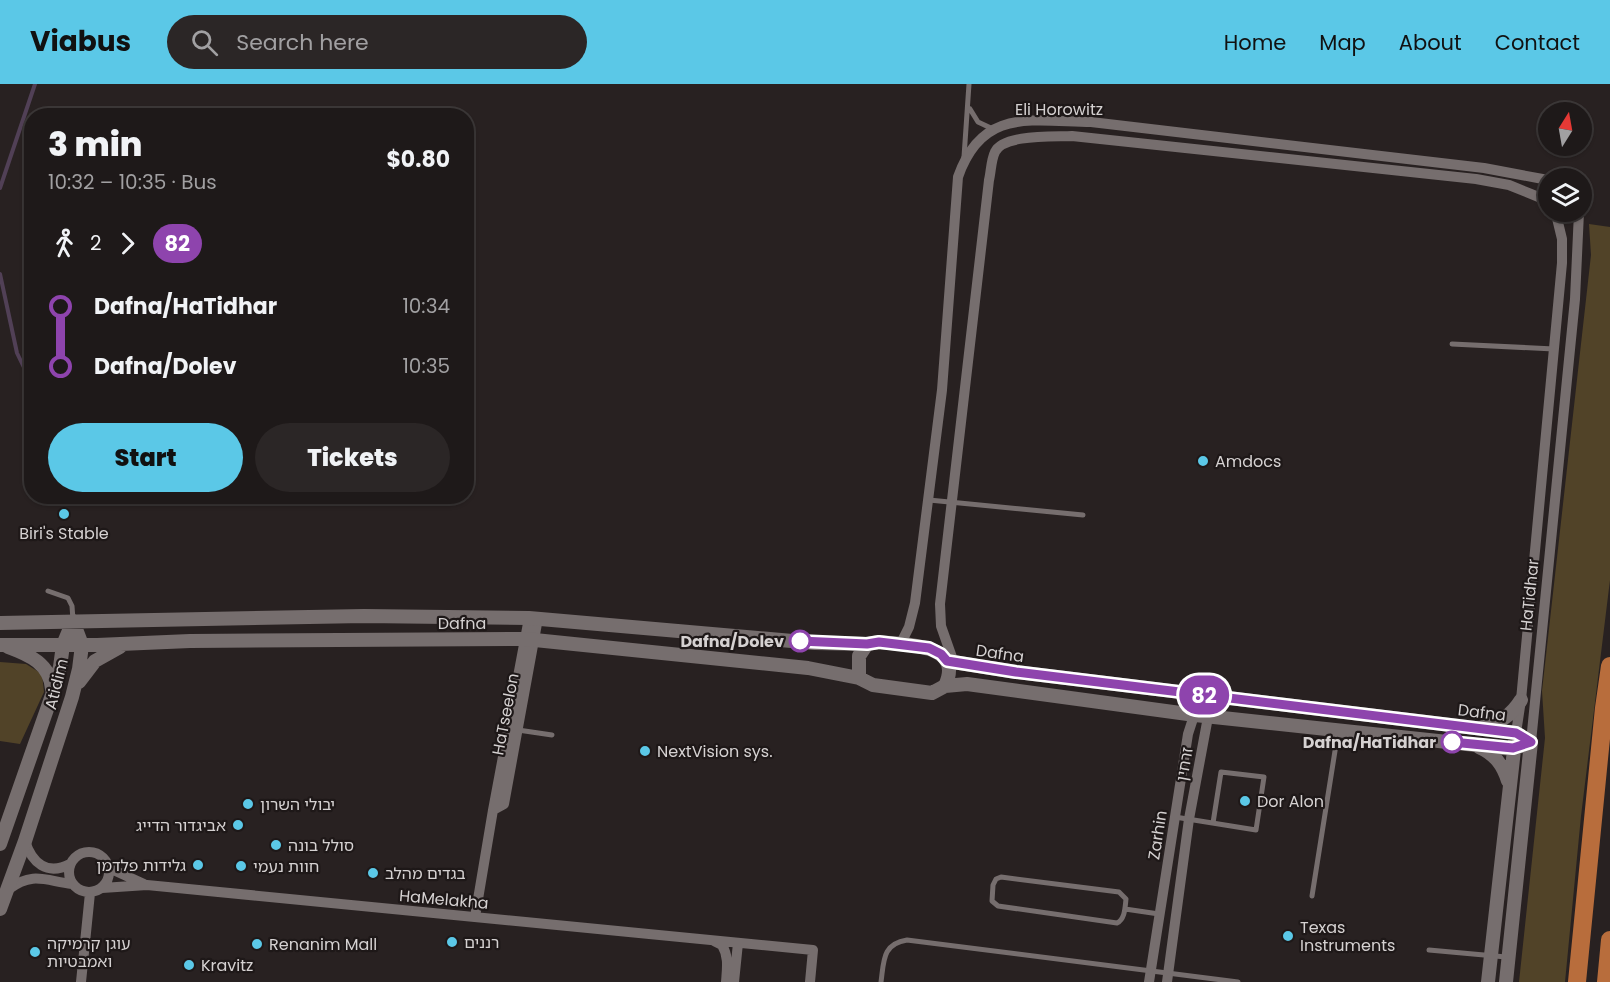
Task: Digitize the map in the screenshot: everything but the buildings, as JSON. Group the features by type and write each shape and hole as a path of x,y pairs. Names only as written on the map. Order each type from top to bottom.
{"highway":[{"path":"1577,982 1610,666"},
{"path":"1606,982 1610,940"}],"street":[{"name":"Eli Horowitz","path":"900,645 909,627 915,603 929,500 942,390 957,185 964,158 978,140 993,129 1007,124 1029,121 1091,122 1484,168 1538,178"},
{"name":"Eli Horowitz","path":"951,662 941,626 940,604 989,180 995,151 1004,143 1022,139 1072,136 1476,179 1509,185 1538,198"},
{"name":"HaTidhar","path":"1488,982 1513,748 1521,700 1554,349 1562,249 1558,222"},
{"name":"HaTidhar","path":"1506,982 1575,299 1578,222"},
{"name":"Dafna","path":"0,623 364,616 534,618 815,643 867,644 879,642 929,648 951,662 1016,672 1516,733 1531,742"},
{"name":"HaTseelon","path":"476,917 493,810 534,618"},
{"name":"Atidim","path":"0,909 25,841 79,669 82,645 73,621"},
{"name":"Atidim","path":"0,844 52,695 63,645 73,621"},
{"name":"Dafna","path":"0,645 190,641 530,640 808,668 859,678 873,685 932,693 945,686 967,684 1201,716 1513,748 1531,742"},
{"name":"HaTseelon","path":"493,810 504,804 530,640"},
{"path":"73,692 95,661 117,648 132,644"},
{"path":"859,678 859,656 867,644"},
{"path":"0,645 31,657 44,666 51,681 52,695"},
{"path":"945,686 951,662"},
{"name":"Zarhin","path":"1149,982 1188,734 1201,716 1204,695"},
{"path":"1478,728 1505,719 1512,714 1521,700"},
{"name":"זרחין","path":"1168,977 1201,716"},
{"path":"1474,744 1495,757 1501,765 1509,788"},
{"path":"25,841 29,852 41,866 52,869 70,864 84,852 92,852 101,856 109,868 107,882 102,888 90,893 77,889 72,884 69,874 70,864"},
{"name":"HaMelakha","path":"109,868 147,885"},
{"path":"9,889 27,879 37,878 72,884"},
{"name":"HaMelakha","path":"102,888 147,885 813,950 810,982"},
{"path":"81,982 90,893"},
{"path":"711,940 722,945 726,952 728,963 726,982"},
{"path":"734,982 738,943"}],"lane":[{"path":"964,158 969,84"},
{"path":"968,105 978,122 993,129"},
{"path":"1452,344 1554,349"},
{"path":"929,500 1083,514"},
{"path":"48,591 68,598 72,606 73,621"},
{"path":"517,730 552,735"},
{"path":"1312,896 1339,730"},
{"path":"1175,817 1256,830 1264,777 1221,772 1213,823"},
{"path":"1001,878 1119,892 1126,900 1125,909 1121,921 1117,923 998,906 991,897 996,879 1001,878"},
{"path":"1125,909 1159,914"},
{"path":"882,982 885,955 890,946 907,940 1150,970 1168,977 1238,982"},
{"path":"1429,950 1508,957"}],"shaded area":[{"path":"1589,224 1610,227 1610,580 1581,816 1565,982 1519,982 1545,738 1542,691 1591,255"},
{"path":"0,662 26,664 42,674 44,692 20,744 0,741"}],"waterway":[{"path":"27,108 35,84"},
{"path":"0,188 24,117"},
{"path":"0,274 17,353 24,367"}],"bus line":[{"name":"82","path":"800,641 867,644 879,642 929,648 941,654 947,661 957,663 1516,733 1531,742 1513,748 1452,742"}],"place":[{"name":"Amdocs","path":"1203,461"},
{"name":"Biri's Stable","path":"64,514"},
{"name":"Dafna/Dolev","path":"800,641"},
{"name":"Dafna/HaTidhar","path":"1452,742"},
{"name":"NextVision sys.","path":"645,751"},
{"name":"Dor Alon","path":"1245,801"},
{"name":"יבולי השרון","path":"248,804"},
{"name":"אביגדור הדייג","path":"238,825"},
{"name":"סולל בונה","path":"276,845"},
{"name":"גלידות פלדמן","path":"198,865"},
{"name":"חוות נעמי","path":"241,866"},
{"name":"בגדים מהלב","path":"373,873"},
{"name":"Texas Instruments","path":"1288,936"},
{"name":"רננים","path":"452,942"},
{"name":"Renanim Mall","path":"257,944"},
{"name":"עוגן קרמיקה ואמבטיות","path":"35,952"},
{"name":"Kravitz","path":"189,965"}]}
